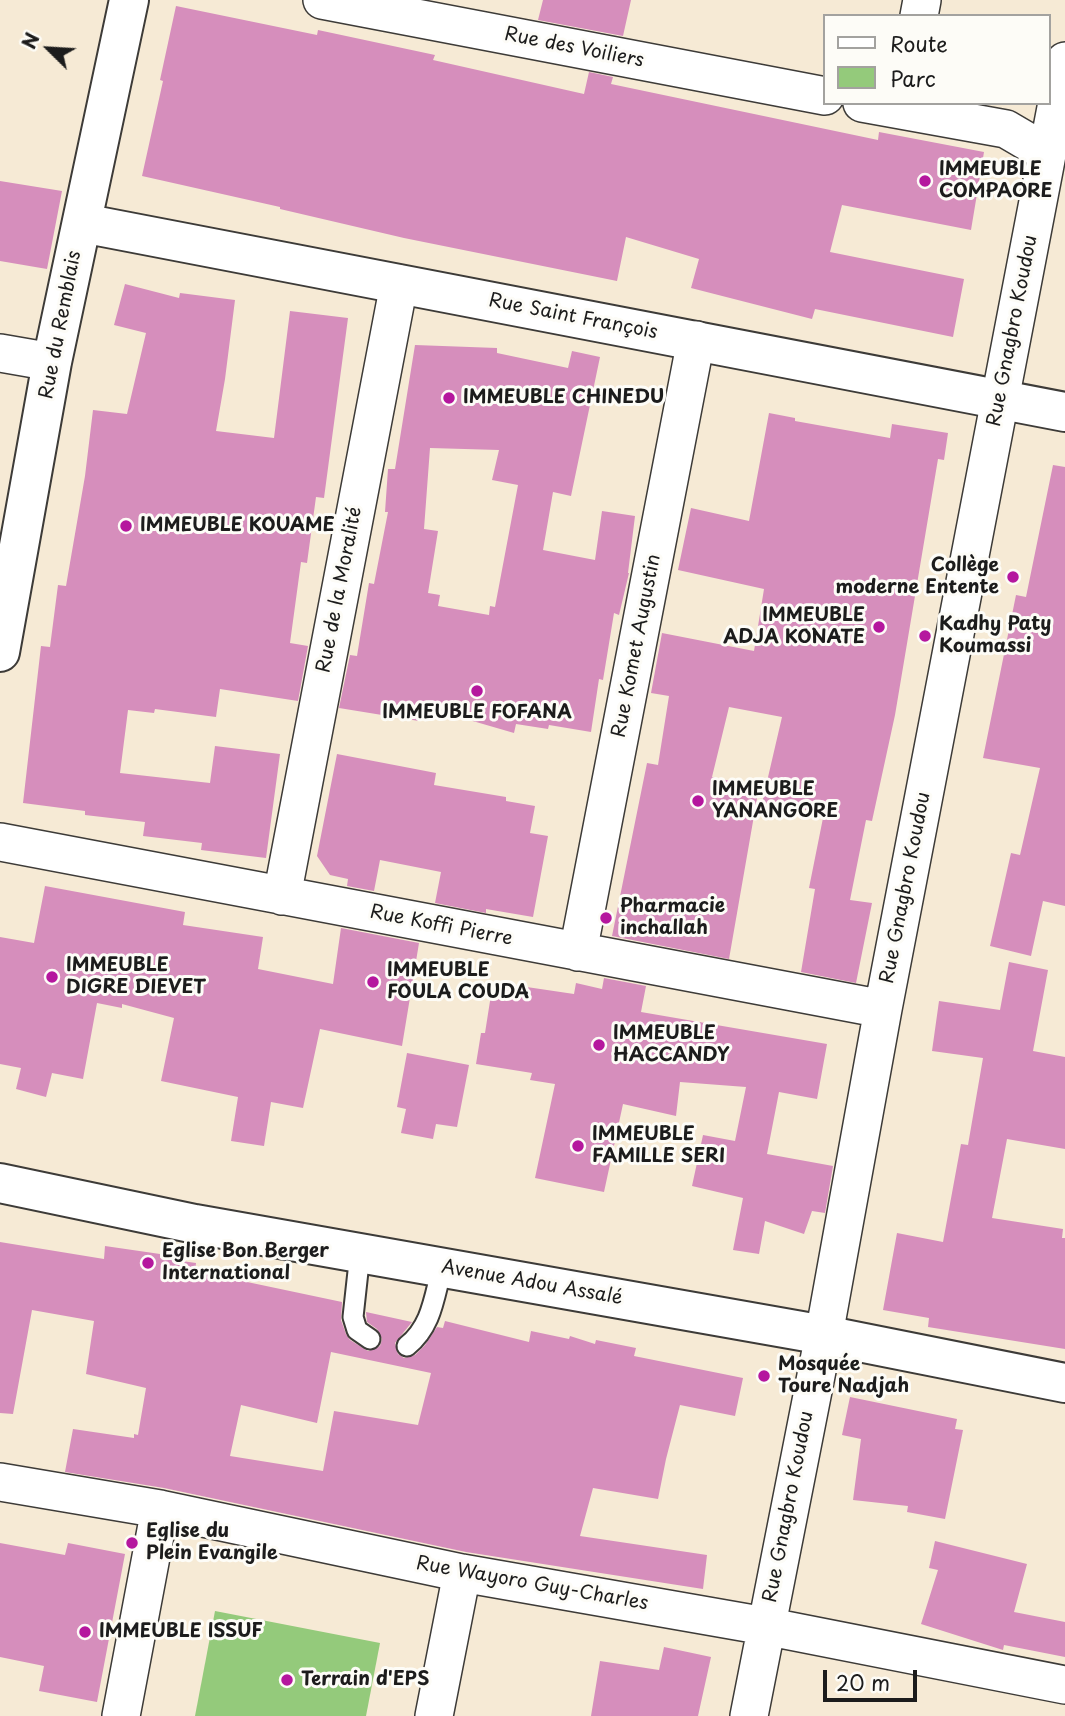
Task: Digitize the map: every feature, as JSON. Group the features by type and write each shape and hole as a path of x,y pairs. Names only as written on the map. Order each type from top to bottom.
{"street":[{"name":"Rue du Remblais","path":"0,652 52,362 129,0"},
{"name":"Rue des Voiliers","path":"322,0 397,7 824,96"},
{"name":"Rue Gnagbro Koudou","path":"749,1716 824,1335 883,1009 1065,61"},
{"path":"882,105 1006,128 1047,153"},
{"name":"Rue Saint François","path":"82,223 1065,412"},
{"name":"Rue de la Moralité","path":"282,895 399,284"},
{"name":"Rue Komet Augustin","path":"578,952 696,340"},
{"path":"0,353 52,362"},
{"name":"Rue Koffi Pierre","path":"0,842 883,1009"},
{"name":"Avenue Adou Assalé","path":"0,1183 195,1224 824,1335 1065,1383"},
{"name":"Rue Wayoro Guy-Charles","path":"0,1482 160,1509 462,1573 765,1626 1065,1685"},
{"path":"121,1716 160,1509"},
{"path":"434,1716 462,1573"}],"lane":[{"path":"360,1253 353,1317 357,1331 370,1339"},
{"path":"407,1346 420,1336 428,1320 442,1268"}],"green space":[{"name":"Terrain d'EPS","path":"215,1611 380,1643 366,1716 195,1716"}],"building":[{"path":"543,0 631,0 623,36 538,20"},
{"path":"176,6 317,35 318,30 435,55 433,60 584,94 589,72 613,77 611,84 878,140 879,132 984,152 971,230 842,205 830,252 964,279 953,337 815,309 812,319 691,288 699,259 626,237 617,281 404,238 142,176"},
{"path":"0,181 62,191 47,269 0,261"},
{"path":"125,284 179,298 180,293 235,300 216,431 274,438 290,311 348,318 324,498 316,497 307,563 301,562 290,643 308,646 298,701 220,689 216,717 155,709 154,713 128,710 120,773 210,783 215,746 280,754 266,858 201,850 202,843 143,836 145,822 85,815 85,811 23,803 41,646 50,647 58,585 66,586 85,476 93,410 127,414 146,333 114,325"},
{"path":"415,345 497,348 497,353 568,368 572,351 600,357 571,496 553,492 543,550 595,560 602,511 635,516 629,573 619,615 614,613 603,680 599,679 591,732 549,725 548,729 516,724 514,733 421,706 419,721 339,708 350,655 357,656 369,583 374,584 388,512 385,512 388,469 395,469","holes":["430,448 499,450 492,480 518,485 495,607 490,606 489,615 438,606 440,595 428,593 438,531 424,529"]},
{"path":"769,413 795,418 795,421 890,438 892,424 948,433 944,460 938,459 895,715 872,821 866,820 850,900 872,903 856,983 801,972 815,889 809,888 824,813 762,803 782,717 729,707 712,777 759,787 729,959 612,936 647,763 658,765 669,696 651,693 662,633 754,651 764,589 678,570 691,508 749,521"},
{"path":"1053,465 1065,467 1065,906 1043,901 1031,956 990,946 1011,853 1020,855 1040,768 983,758 1016,595 1026,597"},
{"path":"337,754 436,773 434,785 506,797 506,801 535,806 530,833 548,836 533,917 486,909 486,913 435,903 441,872 380,860 374,891 347,886 348,879 330,875 317,856"},
{"path":"45,886 185,912 183,925 263,937 258,969 333,984 341,928 419,943 402,1046 320,1029 303,1108 271,1102 264,1146 231,1141 238,1097 161,1081 174,1018 122,1004 122,1008 97,1003 83,1079 52,1073 46,1097 16,1089 21,1068 0,1064 0,937 34,943"},
{"path":"1009,962 1048,970 1033,1051 1065,1057 1065,1149 1007,1139 992,1218 1063,1229 1065,1349 928,1327 929,1318 883,1310 897,1233 943,1242 961,1144 968,1145 983,1058 932,1051 939,1001 1000,1010"},
{"path":"604,978 646,986 641,1012 827,1044 817,1099 779,1092 767,1154 833,1166 825,1213 812,1211 804,1234 765,1221 759,1254 733,1250 743,1198 692,1186 703,1135 735,1141 746,1087 680,1082 676,1116 623,1104 604,1192 535,1178 555,1084 530,1080 532,1073 476,1064 481,1033 485,1033 493,982 574,994 576,983 602,989"},
{"path":"407,1053 469,1065 457,1127 436,1124 433,1139 401,1133 406,1109 397,1107"},
{"path":"0,1242 104,1259 105,1246 160,1254 160,1258 196,1263 195,1271 342,1302 341,1320 346,1334 350,1340 368,1351 380,1346 382,1339 377,1329 367,1322 366,1312 412,1322 395,1343 398,1354 404,1358 415,1355 437,1327 443,1328 445,1321 529,1342 531,1331 569,1339 570,1336 595,1344 596,1340 636,1348 634,1356 743,1378 735,1416 680,1405 658,1499 593,1488 580,1536 707,1555 703,1589 466,1552 164,1488 65,1472 73,1429 134,1438 134,1434 138,1435 146,1388 86,1374 94,1321 32,1310 13,1414 0,1413","holes":["331,1352 431,1373 418,1425 334,1411 323,1471 230,1456 241,1405 317,1423"]},
{"path":"850,1397 957,1419 955,1429 963,1430 945,1519 907,1512 908,1506 853,1500 861,1439 842,1435"},
{"path":"935,1541 1027,1564 1014,1612 1065,1622 1065,1657 1004,1645 1003,1650 921,1624 938,1570 929,1568"},
{"path":"0,1543 65,1555 68,1543 125,1554 97,1702 39,1691 44,1666 0,1657"},
{"path":"664,1647 711,1657 698,1716 591,1716 600,1661 659,1670"}],"place":[{"name":"IMMEUBLE COMPAORE","path":"925,181"},
{"name":"IMMEUBLE CHINEDU","path":"449,398"},
{"name":"IMMEUBLE KOUAME","path":"126,526"},
{"name":"Collège moderne Entente","path":"1013,577"},
{"name":"IMMEUBLE ADJA KONATE","path":"879,627"},
{"name":"Kadhy Paty Koumassi","path":"925,636"},
{"name":"IMMEUBLE FOFANA","path":"477,691"},
{"name":"IMMEUBLE YANANGORE","path":"698,801"},
{"name":"Pharmacie inchallah","path":"606,918"},
{"name":"IMMEUBLE DIGRE DIEVET","path":"52,977"},
{"name":"IMMEUBLE FOULA COUDA","path":"373,982"},
{"name":"IMMEUBLE HACCANDY","path":"599,1045"},
{"name":"IMMEUBLE FAMILLE SERI","path":"578,1146"},
{"name":"Eglise Bon Berger International","path":"148,1263"},
{"name":"Mosquée Toure Nadjah","path":"764,1376"},
{"name":"Eglise du Plein Evangile","path":"132,1543"},
{"name":"IMMEUBLE ISSUF","path":"85,1632"},
{"name":"Terrain d'EPS","path":"287,1680"}]}
